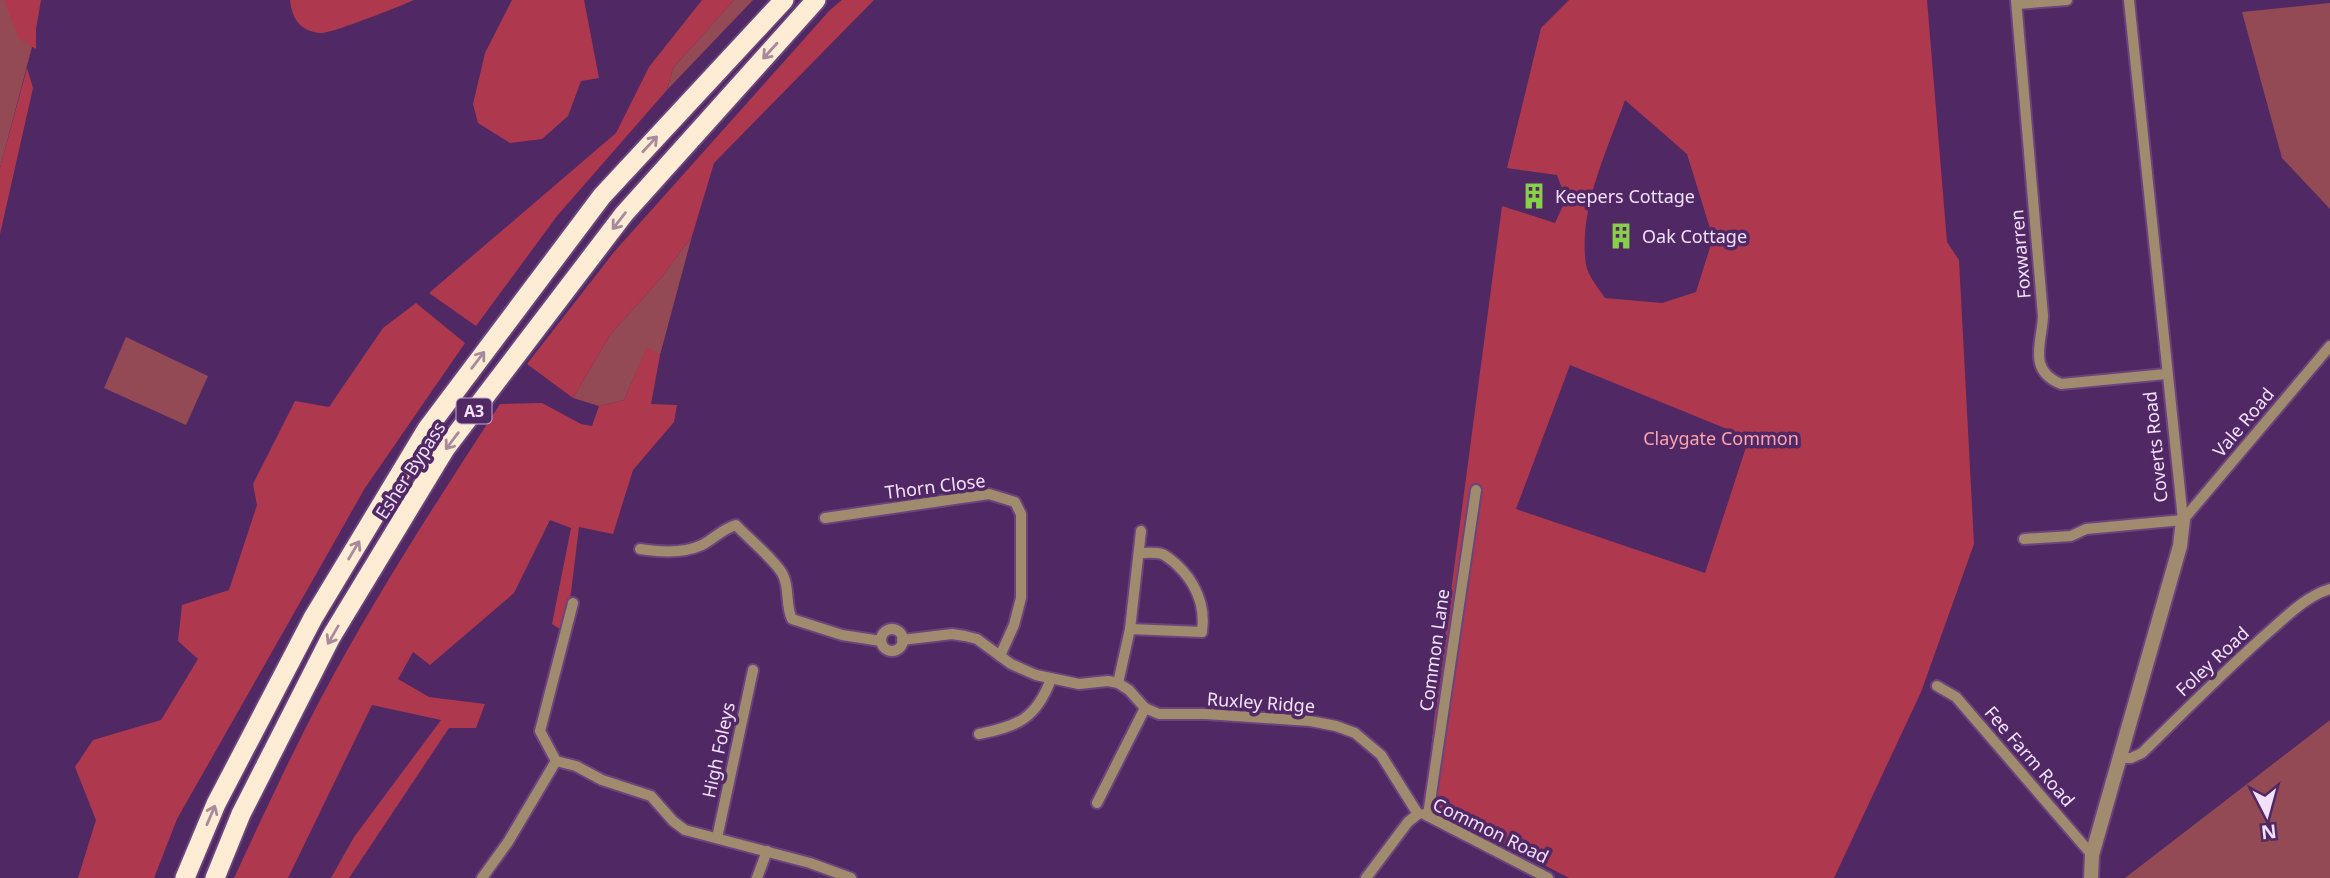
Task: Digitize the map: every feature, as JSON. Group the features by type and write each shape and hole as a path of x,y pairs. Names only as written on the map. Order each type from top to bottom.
{"highway":[{"name":"Esher Bypass","path":"185,878 216,804 313,618 427,429 602,196 784,0"},
{"name":"Esher Bypass","path":"215,878 241,814 331,637 445,449 624,214 816,0"}],"street":[{"name":"Foxwarren","path":"2067,0 2016,2 2043,316 2038,350 2040,365 2051,380 2061,384 2166,374"},
{"name":"Coverts Road","path":"2091,878 2092,855 2180,546 2183,520 2129,0"},
{"name":"Vale Road","path":"2183,520 2330,346"},
{"name":"Common Lane","path":"1423,815 1476,490"},
{"name":"Thorn Close","path":"825,518 989,494 1015,502 1021,514 1021,598 1014,625 1000,656"},
{"path":"2024,539 2071,536 2086,529 2183,520"},
{"path":"640,549 656,551 691,548 736,525 782,572 792,619 842,635 881,641 885,649 894,651 900,647 902,640 952,634 965,636 977,639 1011,664 1051,680 1080,684 1108,681 1118,683 1129,690 1145,708 1097,803"},
{"path":"1118,683 1130,629 1141,531"},
{"path":"1130,629 1202,632 1204,619 1193,583 1185,572 1165,554 1140,553"},
{"name":"Foley Road","path":"2121,758 2131,758 2142,753 2225,670 2267,633 2302,603 2330,589"},
{"path":"573,603 540,731 556,761 576,766 602,780 651,796 673,821 685,830 767,851 851,878"},
{"name":"High Foleys","path":"717,838 753,670"},
{"path":"979,734 1012,726 1021,721 1040,702 1051,680"},
{"name":"Fee Farm Road","path":"1937,686 1955,697 2092,855"},
{"name":"Ruxley Ridge","path":"1145,708 1159,714 1206,714 1310,721 1345,730 1369,743 1381,755 1423,815"},
{"path":"482,878 508,842 556,761"},
{"path":"1366,878 1408,822 1423,815"},
{"name":"Common Road","path":"1423,815 1548,878"},
{"path":"757,878 767,851"}],"shaded area":[{"path":"0,0 11,0 32,47 0,168"},
{"path":"4,0 41,0 36,49 19,39"},
{"path":"290,0 414,0 351,25 320,33 307,30 298,22"},
{"path":"512,0 584,0 599,78 581,81 568,116 542,139 510,143 478,123 473,104 485,53"},
{"path":"702,0 734,0 673,68 667,90 557,216 476,326 429,293 616,133 649,67"},
{"path":"734,0 753,0 667,90 673,68"},
{"path":"842,0 874,0 714,163 692,236 661,278 610,335 573,398 527,364 614,252 830,10"},
{"name":"Claygate Common","path":"1569,0 1927,0 1947,242 1959,260 1974,544 1921,692 1834,878 1569,878 1426,803 1434,720 1502,206 1555,223 1566,199 1557,175 1507,168 1541,28","holes":["1625,100 1687,154 1713,238 1696,292 1662,303 1605,298 1591,278 1586,265 1586,223 1590,202","1570,365 1749,438 1705,573 1516,509"]},
{"path":"2330,3 2330,209 2282,158 2242,12"},
{"path":"27,68 33,88 0,234 0,168"},
{"path":"692,236 660,355 647,348 624,400 599,406 573,398 610,335 661,278"},
{"path":"416,303 465,343 365,488 177,819 154,878 78,878 96,820 75,767 93,740 161,720 198,659 178,641 182,605 229,590 257,505 253,484 295,401 329,407 383,328"},
{"path":"126,337 208,376 186,425 104,388"},
{"path":"647,347 660,355 651,404 677,405 674,422 633,470 613,534 579,527 566,633 552,624 571,528 550,520 514,593 430,665 413,652 398,679 429,697 485,704 476,728 449,728 349,878 331,878 354,837 441,720 372,705 288,878 234,878 297,744 362,624 500,404 542,403 581,424 592,426 599,406 624,400"},
{"path":"2330,720 2330,878 2125,878"}],"place":[{"name":"Keepers Cottage","path":"1534,196"},
{"name":"Oak Cottage","path":"1621,236"}]}
